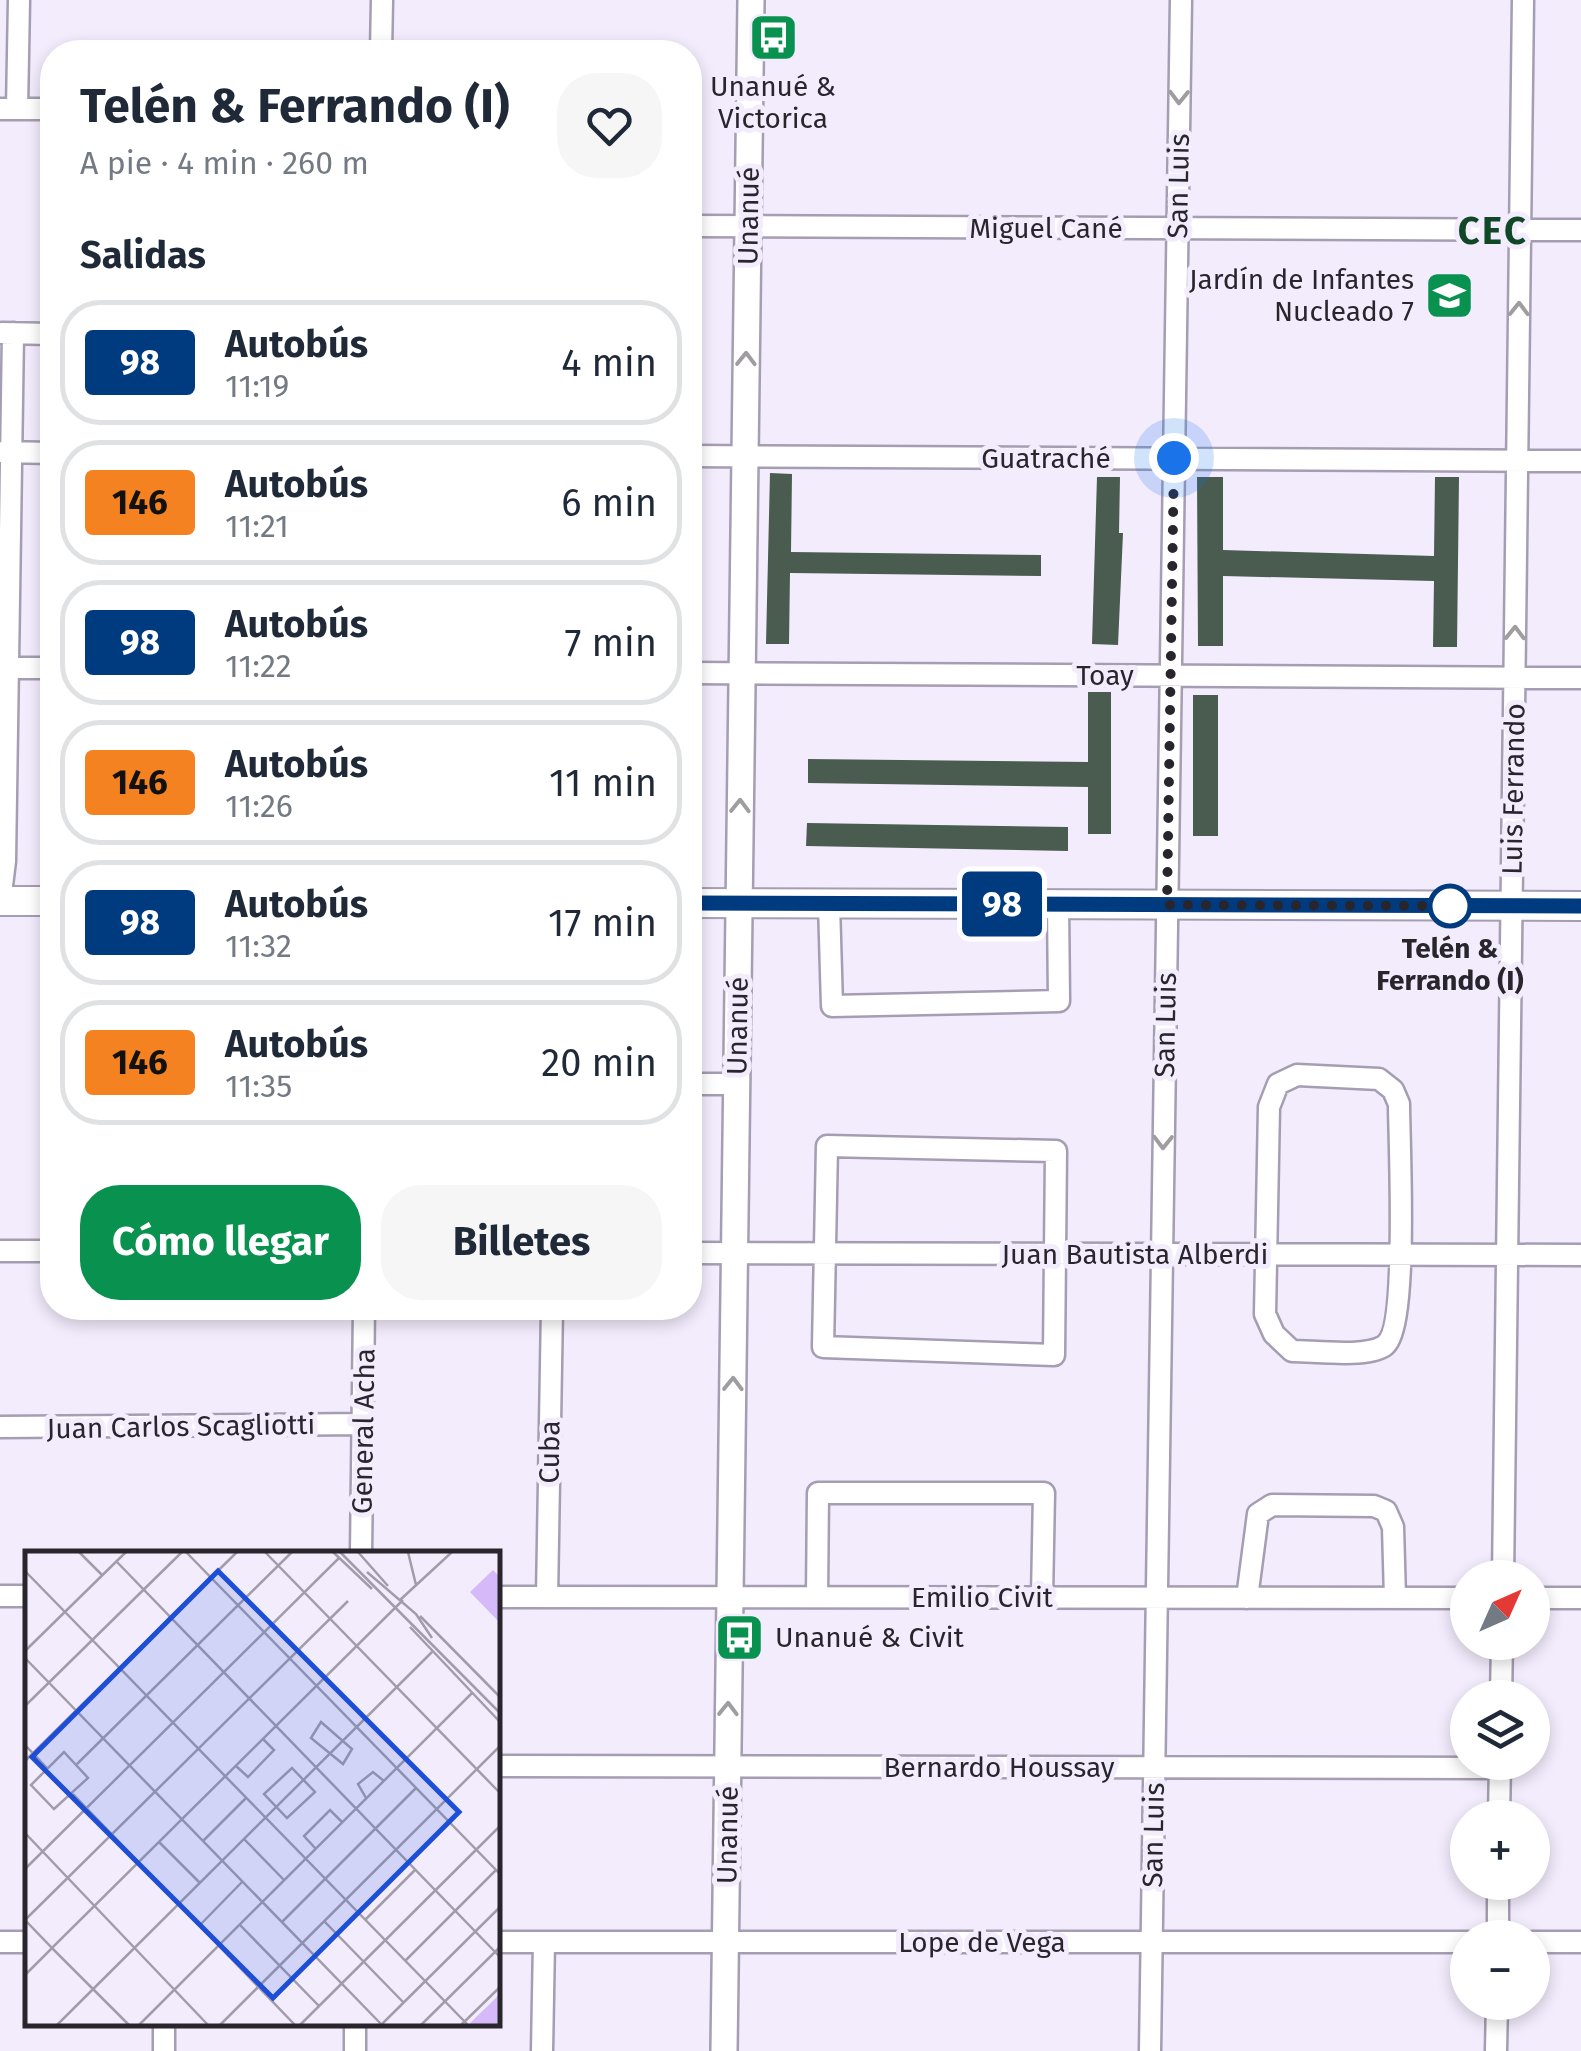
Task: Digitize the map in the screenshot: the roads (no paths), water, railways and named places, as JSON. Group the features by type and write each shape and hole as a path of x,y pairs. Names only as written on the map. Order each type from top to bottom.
{"main road":[{"path":"0,901 40,901"},
{"path":"702,903 1581,906"}],"street":[{"path":"19,0 9,109 40,109"},
{"path":"382,0 382,40"},
{"name":"Unanué","path":"724,2051 751,0"},
{"name":"San Luis","path":"1150,2051 1180,0"},
{"name":"Luis Ferrando","path":"1502,1560 1523,0"},
{"name":"Miguel Cané","path":"702,226 1581,230"},
{"path":"0,901 5,870 7,333 40,334"},
{"path":"6,452 40,452"},
{"name":"Guatraché","path":"702,456 1581,461"},
{"path":"4,668 40,668"},
{"name":"Toay","path":"702,672 1581,678"},
{"path":"829,904 832,1006 1058,1001 1058,904"},
{"path":"1297,1075 1380,1079 1393,1090 1399,1104 1401,1255 1394,1331 1388,1344 1372,1352 1292,1351 1274,1334 1264,1314 1270,1106 1278,1084 1297,1075"},
{"path":"702,1084 737,1084"},
{"path":"827,1146 1056,1151 1056,1254 1054,1355 823,1347 827,1146"},
{"path":"0,1251 40,1251"},
{"name":"Juan Bautista Alberdi","path":"702,1253 1581,1255"},
{"name":"General Acha","path":"361,1551 364,1320"},
{"name":"Cuba","path":"547,1596 552,1320"},
{"name":"Juan Carlos Scagliotti","path":"0,1428 363,1424"},
{"path":"816,1597 818,1493 1044,1493 1042,1598"},
{"path":"1247,1598 1258,1514 1272,1505 1289,1505 1374,1506 1386,1511 1393,1527 1395,1598"},
{"name":"Emilio Civit","path":"500,1596 1450,1598"},
{"path":"1550,1598 1581,1598"},
{"name":"Bernardo Houssay","path":"500,1766 1450,1765"},
{"name":"Lope de Vega","path":"500,1942 1450,1942"},
{"path":"542,2051 544,1942"},
{"path":"1550,1942 1581,1942"},
{"path":"1496,2051 1497,2020"}],"place":[{"name":"Unanué & Victorica","path":"773,38"},
{"name":"Jardín de Infantes Nucleado 7","path":"1449,295"},
{"name":"Telén & Ferrando (I)","path":"1450,906"},
{"name":"Unanué & Civit","path":"740,1637"}],"district":[{"name":"CEC","path":"1493,231"}]}
